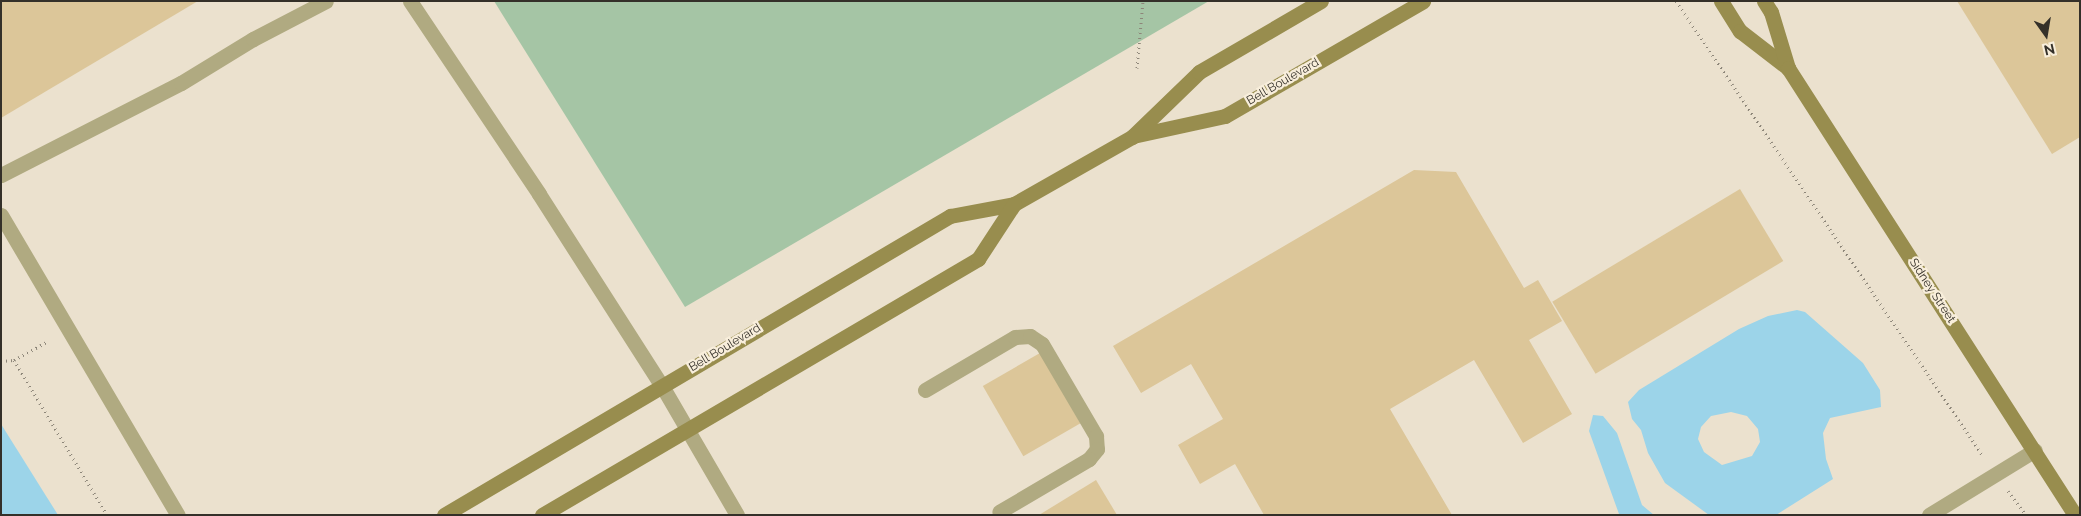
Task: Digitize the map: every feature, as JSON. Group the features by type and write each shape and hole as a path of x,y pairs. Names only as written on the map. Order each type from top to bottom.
{"main road":[{"name":"Bell Boulevard","path":"444,515 950,216 1014,204 1132,137 1200,72 1321,1"},
{"name":"Bell Boulevard","path":"1132,137 1225,116 1423,1"},
{"name":"Sidney Street","path":"1722,1 1740,31 1788,68"},
{"name":"Sidney Street","path":"1764,1 1771,12 1788,68 2075,515"},
{"name":"Bell Boulevard","path":"542,515 978,259 1014,204"}],"lane":[{"path":"1,175 180,83 253,39 326,1"},
{"path":"410,1 539,194 662,386 738,515"},
{"path":"1,216 178,515"},
{"path":"925,390 1015,337 1030,336 1042,344 1096,436 1097,449 1089,459 999,512"},
{"path":"1929,515 2035,450"}],"path":[{"path":"1137,68 1144,1"},
{"path":"1676,1 1995,474 2026,515"},
{"path":"1,361 14,360 68,329"},
{"path":"14,360 107,515"}],"green space":[{"path":"494,1 1209,1 685,307"}],"water":[{"path":"1797,310 1805,312 1863,363 1880,390 1881,407 1830,418 1823,433 1826,459 1833,479 1776,515 1709,515 1665,483 1648,453 1641,430 1632,419 1628,402 1639,390 1739,329 1768,316","holes":["1731,412 1747,416 1758,429 1760,442 1752,456 1722,465 1704,452 1698,439 1701,427 1711,416"]},
{"path":"1593,415 1603,416 1617,433 1642,505 1654,515 1619,514 1589,431"},
{"path":"1,424 58,515 1,515"}],"building":[{"path":"1,1 198,1 1,118"},
{"path":"1957,1 2080,1 2080,137 2052,154"},
{"path":"1414,170 1456,172 1524,288 1538,280 1562,321 1529,340 1572,414 1523,443 1474,360 1390,409 1452,515 1264,515 1235,464 1200,484 1178,445 1223,419 1191,364 1141,393 1113,346"},
{"path":"1740,189 1783,261 1596,374 1552,302"},
{"path":"1040,353 1080,423 1023,456 983,386"},
{"path":"1096,480 1117,515 1039,515"}]}
